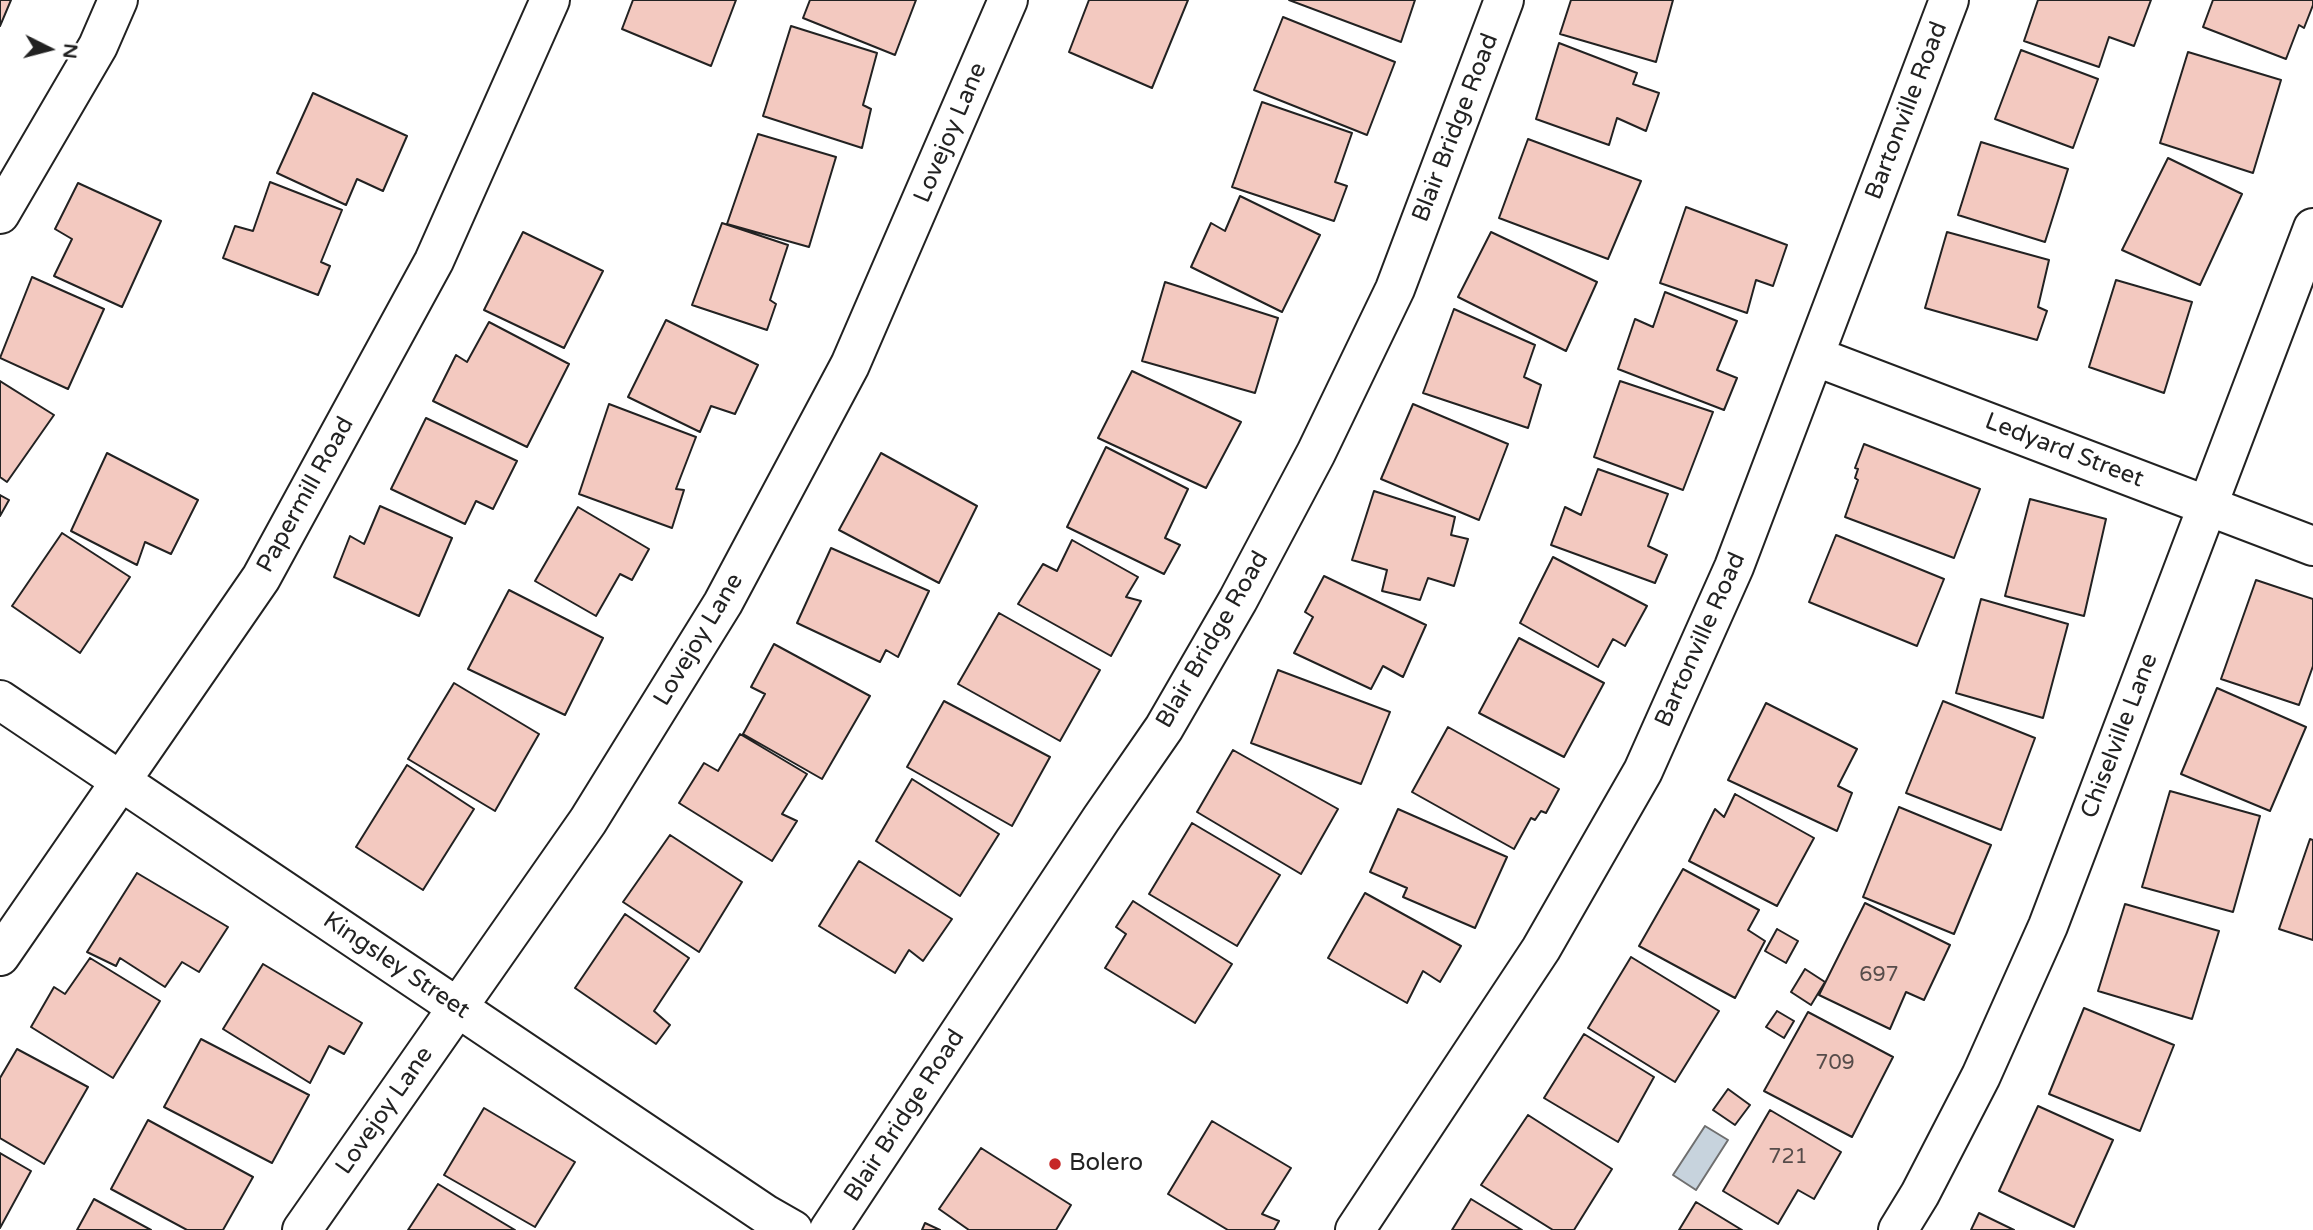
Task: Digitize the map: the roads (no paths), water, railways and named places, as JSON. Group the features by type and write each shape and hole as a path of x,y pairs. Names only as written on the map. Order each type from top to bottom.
{"street":[{"path":"0,214 98,46 118,0"},
{"name":"Papermill Road","path":"0,956 261,578 434,261 550,0"},
{"name":"Lovejoy Lane","path":"302,1230 588,821 723,603 850,365 1008,0"},
{"name":"Blair Bridge Road","path":"829,1230 1101,819 1164,729 1238,600 1316,453 1395,289 1504,0"},
{"name":"Bartonville Road","path":"1354,1230 1541,949 1643,771 1734,567 1949,0"},
{"name":"Chiselville Lane","path":"1898,1230 1920,1194 1981,1076 2048,926 2313,228"},
{"name":"Ledyard Street","path":"1814,356 2313,546"},
{"name":"Kingsley Street","path":"0,699 765,1214 793,1230"}],"place":[{"name":"Bolero","path":"1055,1164"}]}
